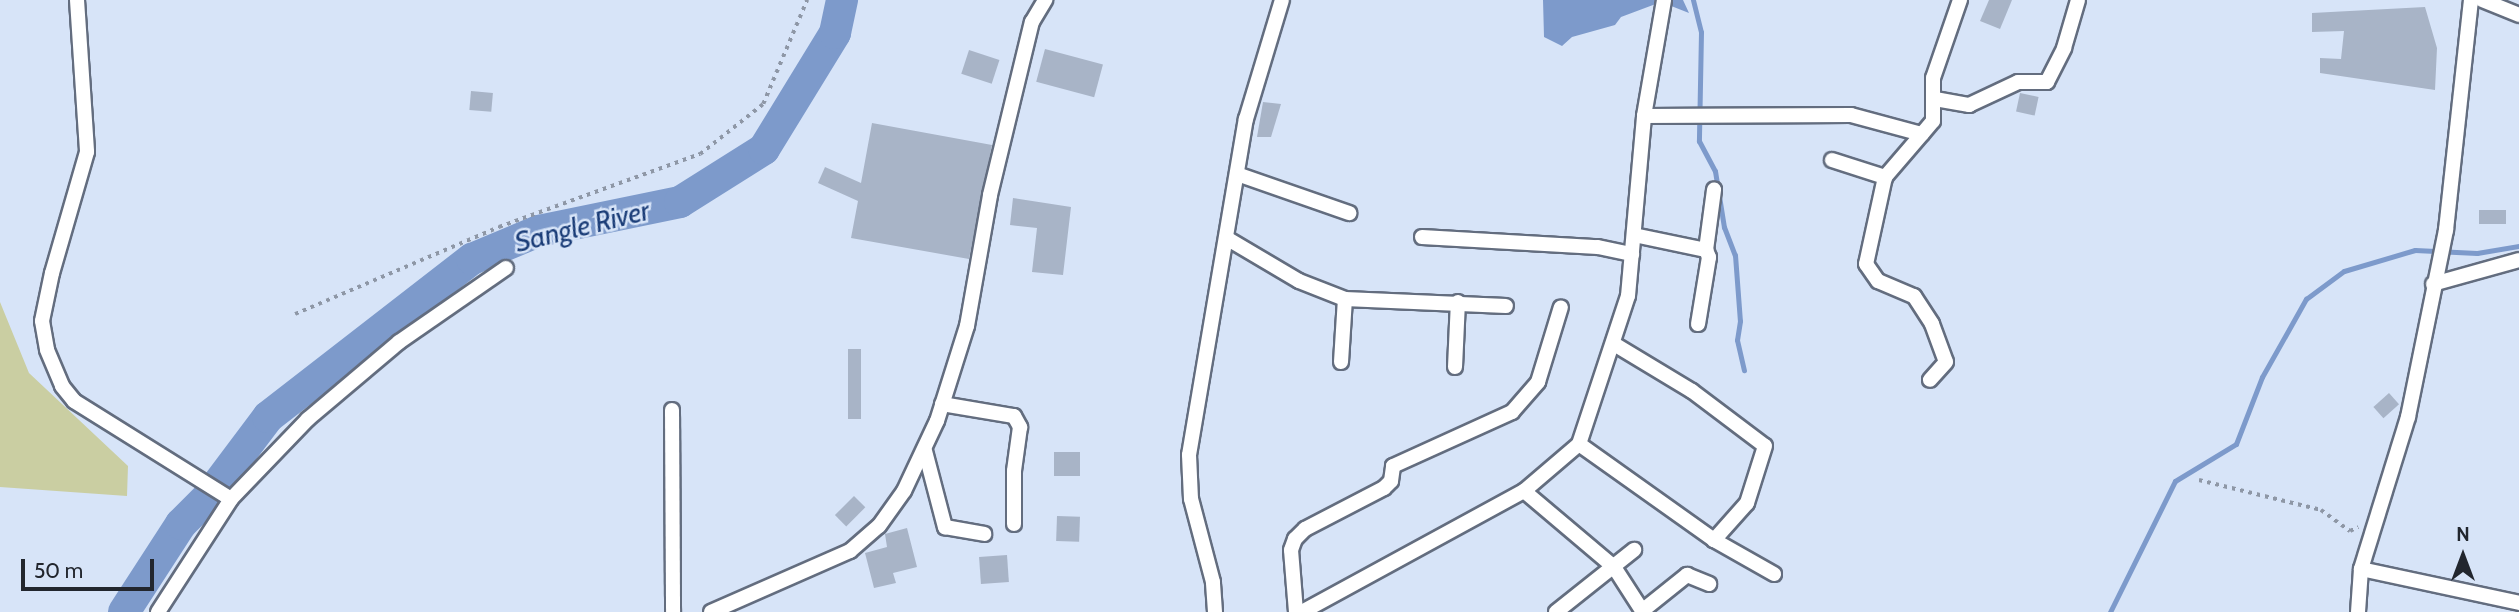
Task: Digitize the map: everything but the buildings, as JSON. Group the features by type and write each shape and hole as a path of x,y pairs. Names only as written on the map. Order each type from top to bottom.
{"street":[{"path":"77,0 87,152 44,309 47,350 62,386 74,401 231,499"},
{"path":"711,612 850,551 879,526 925,451 967,326 990,195 1032,22 1045,0"},
{"path":"1215,612 1210,571 1191,499 1189,455 1228,239 1246,119 1282,0"},
{"path":"1930,380 1946,362 1932,324 1914,296 1878,281 1866,264 1885,177 1933,121 1936,67 1960,0"},
{"path":"1935,99 1969,106 2018,82 2047,82 2064,48 2078,0"},
{"path":"2358,612 2361,569 2372,521 2408,417 2433,284 2440,263 2471,0"},
{"path":"2482,0 2519,15"},
{"path":"1302,612 1524,491 1579,444 1628,296 1644,116 1662,5"},
{"path":"1644,116 1851,115 1922,134"},
{"path":"1832,160 1885,177"},
{"path":"1237,174 1349,213"},
{"path":"1698,324 1709,257 1706,250 1714,190"},
{"path":"1634,235 1706,250"},
{"path":"1422,237 1598,247 1632,254"},
{"path":"1228,239 1299,281 1345,299 1506,306"},
{"path":"2433,284 2519,260"},
{"path":"158,612 231,499 308,419 399,342 506,268"},
{"path":"1340,362 1345,299"},
{"path":"1455,367 1458,302"},
{"path":"1296,612 1291,550 1295,539 1305,529 1384,488 1391,481 1394,466 1512,412 1538,382 1561,307"},
{"path":"1614,344 1692,391 1765,446 1747,503 1714,540"},
{"path":"942,404 1014,416 1020,427 1014,471 1014,524"},
{"path":"672,410 673,612"},
{"path":"1579,444 1714,540 1774,574"},
{"path":"925,451 945,527 984,534"},
{"path":"1524,491 1614,567 1643,611 1687,575 1709,584"},
{"path":"1556,612 1634,550"},
{"path":"2361,569 2519,603"}],"path":[{"path":"295,314 487,231 701,154 763,104 807,0"},
{"path":"2199,480 2321,510 2350,531 2372,521"}],"green space":[{"path":"0,302 29,373 128,466 127,496 0,487"}],"water":[{"path":"1543,0 1683,0 1689,13 1661,2 1621,17 1615,25 1572,37 1562,46 1544,37"}],"waterway":[{"name":"Sangle River","path":"220,481 268,417 472,259 539,231 680,202 764,149 835,33 842,0"},
{"path":"1693,0 1701,32 1699,141 1715,171 1724,227 1735,255 1740,321 1737,340 1744,370"},
{"path":"2110,612 2175,481 2236,444 2262,377 2306,299 2344,271 2415,250 2477,253 2519,246"},
{"name":"Sangle River","path":"124,612 181,524 207,498"}]}
